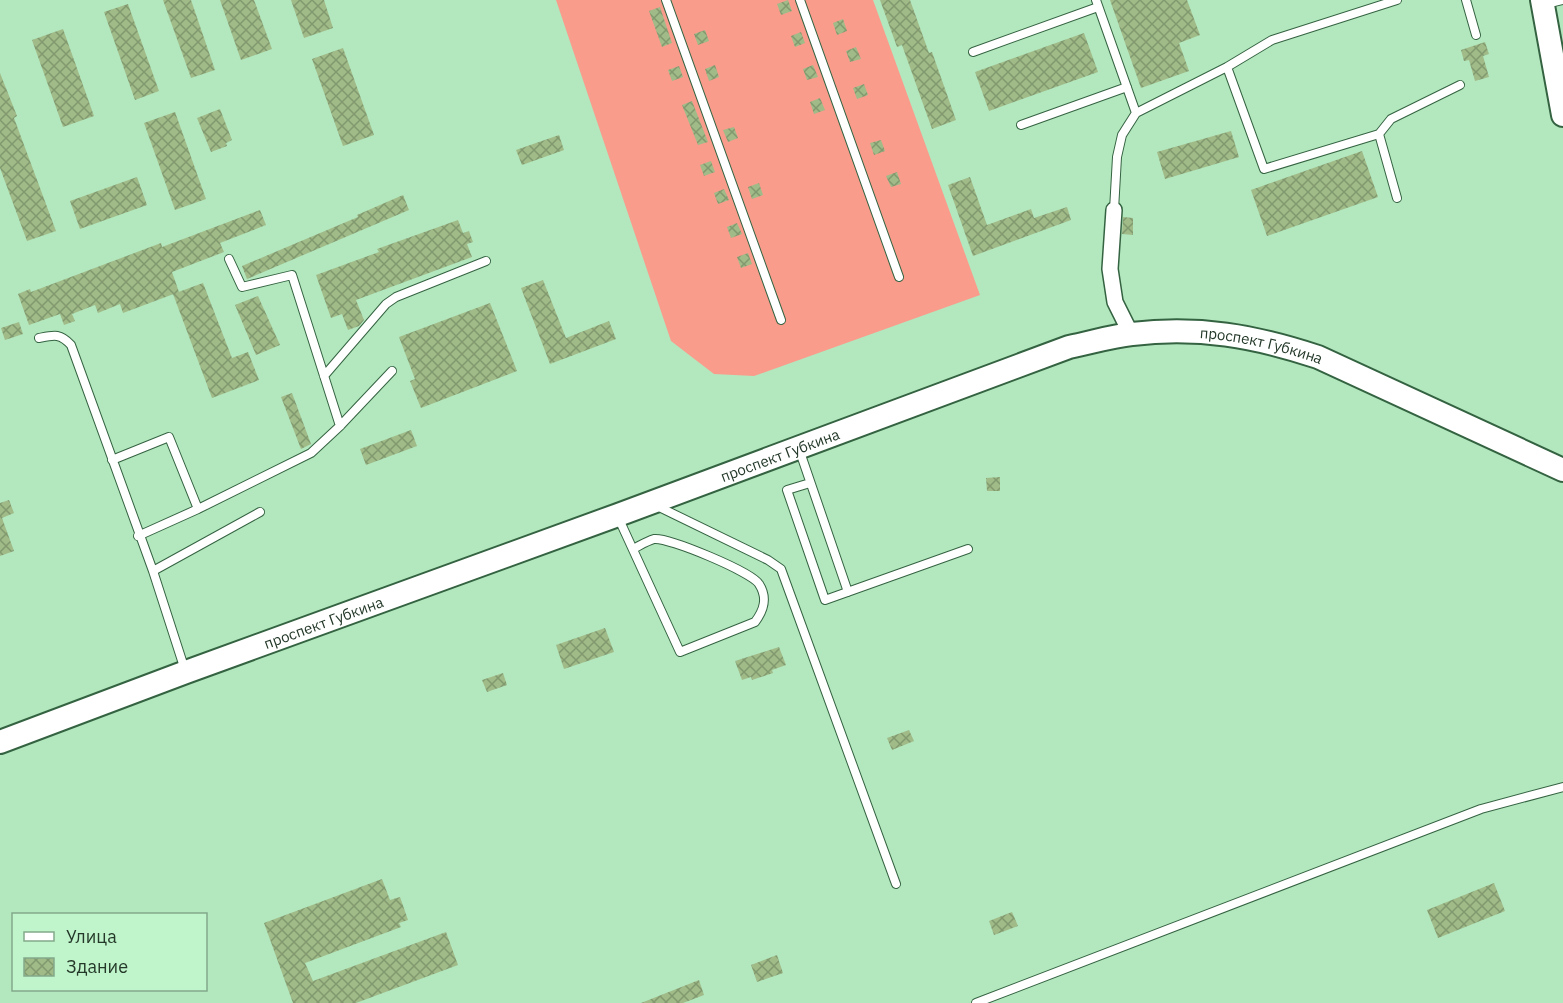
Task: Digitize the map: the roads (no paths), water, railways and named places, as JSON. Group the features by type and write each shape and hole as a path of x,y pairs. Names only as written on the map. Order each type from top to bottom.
{"street":[{"path":"1549,2 1563,115"},
{"path":"1113,210 1110,269 1115,302 1131,334"},
{"name":"проспект Губкина","path":"0,742 186,672 618,516 1070,347 1131,334 1180,331 1236,335 1275,343 1318,357 1563,470"}],"lane":[{"path":"666,0 781,320"},
{"path":"800,0 899,277"},
{"path":"1113,210 1117,158 1122,135 1136,113 1227,67 1272,40 1397,0"},
{"path":"1466,0 1476,35"},
{"path":"973,51 1097,4 1136,113"},
{"path":"1227,67 1264,169 1379,134 1390,119 1460,85"},
{"path":"1021,125 1127,87"},
{"path":"1379,134 1397,198"},
{"path":"229,259 242,287 292,275 340,426"},
{"path":"324,376 386,304 396,297 486,261"},
{"path":"39,338 57,334 71,345 138,536 153,571 186,672"},
{"path":"138,536 311,453 392,371"},
{"path":"112,460 169,437 198,509"},
{"path":"798,448 848,592"},
{"path":"810,483 788,490 825,600 968,549"},
{"path":"650,503 768,560 781,569 896,884"},
{"path":"153,571 260,512"},
{"path":"618,516 633,549 680,652 755,622 762,613 765,597 758,582 705,553 656,539 633,549"},
{"path":"976,1003 1481,809 1563,787"}]}
